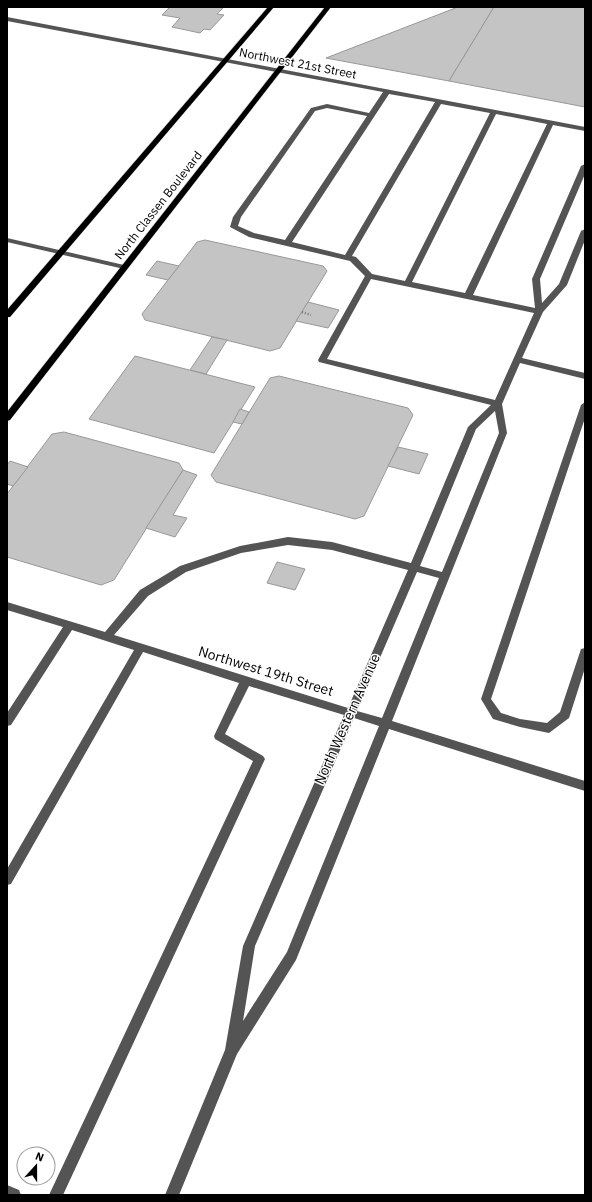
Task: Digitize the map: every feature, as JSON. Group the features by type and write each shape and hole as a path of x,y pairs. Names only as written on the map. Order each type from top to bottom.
{"main road":[{"path":"7,316 271,7"},
{"name":"North Classen Boulevard","path":"7,418 328,7"}],"street":[{"name":"Northwest 21st Street","path":"7,19 585,128"},
{"path":"287,243 387,91"},
{"path":"347,258 439,101"},
{"path":"371,115 327,106 313,109 237,217 234,228 252,235 353,259 369,276 539,311"},
{"path":"407,284 494,112"},
{"path":"468,296 551,122"},
{"name":"North Western Avenue","path":"539,311 536,279 585,166"},
{"name":"North Western Avenue","path":"232,1050 249,946 414,568 472,427 498,404 539,311 563,285 583,241 585,231"},
{"path":"7,240 124,267"},
{"path":"369,276 322,360 498,404"},
{"path":"518,360 585,376"},
{"name":"North Western Avenue","path":"172,1195 232,1050 292,956 444,576 503,433 498,404"},
{"path":"585,405 486,699 497,716 520,723 549,728 565,715 585,652"},
{"path":"107,636 144,593 182,570 240,550 288,541 332,546 444,576"},
{"name":"Northwest 19th Street","path":"7,606 585,786"},
{"path":"7,722 70,625"},
{"path":"7,880 141,647"},
{"path":"56,1195 260,759 219,736 246,680"},
{"path":"7,1192 14,1195"}],"path":[{"path":"302,312 311,315"}],"building":[{"path":"170,7 219,7 223,8 217,14 224,15 210,30 204,29 200,33 172,27 180,18 162,15"},
{"path":"458,7 494,7 449,81 326,58"},
{"path":"494,7 585,7 585,107 449,81"},
{"path":"205,240 323,266 327,271 280,348 270,351 145,320 142,314 197,242"},
{"path":"157,261 179,266 168,280 146,275"},
{"path":"308,302 339,310 328,328 296,321"},
{"path":"212,337 227,340 206,374 190,370"},
{"path":"135,356 255,387 214,453 89,419"},
{"path":"279,376 408,408 413,415 364,516 355,519 216,482 211,475 270,378"},
{"path":"240,409 249,412 242,424 233,422"},
{"path":"64,432 179,463 183,470 114,580 101,585 7,557 7,494 52,434"},
{"path":"398,447 428,454 419,474 388,466"},
{"path":"10,461 28,467 13,486 7,484 7,465"},
{"path":"183,470 197,475 173,515 187,518 175,537 146,528"},
{"path":"277,562 305,569 295,590 267,583"}]}
